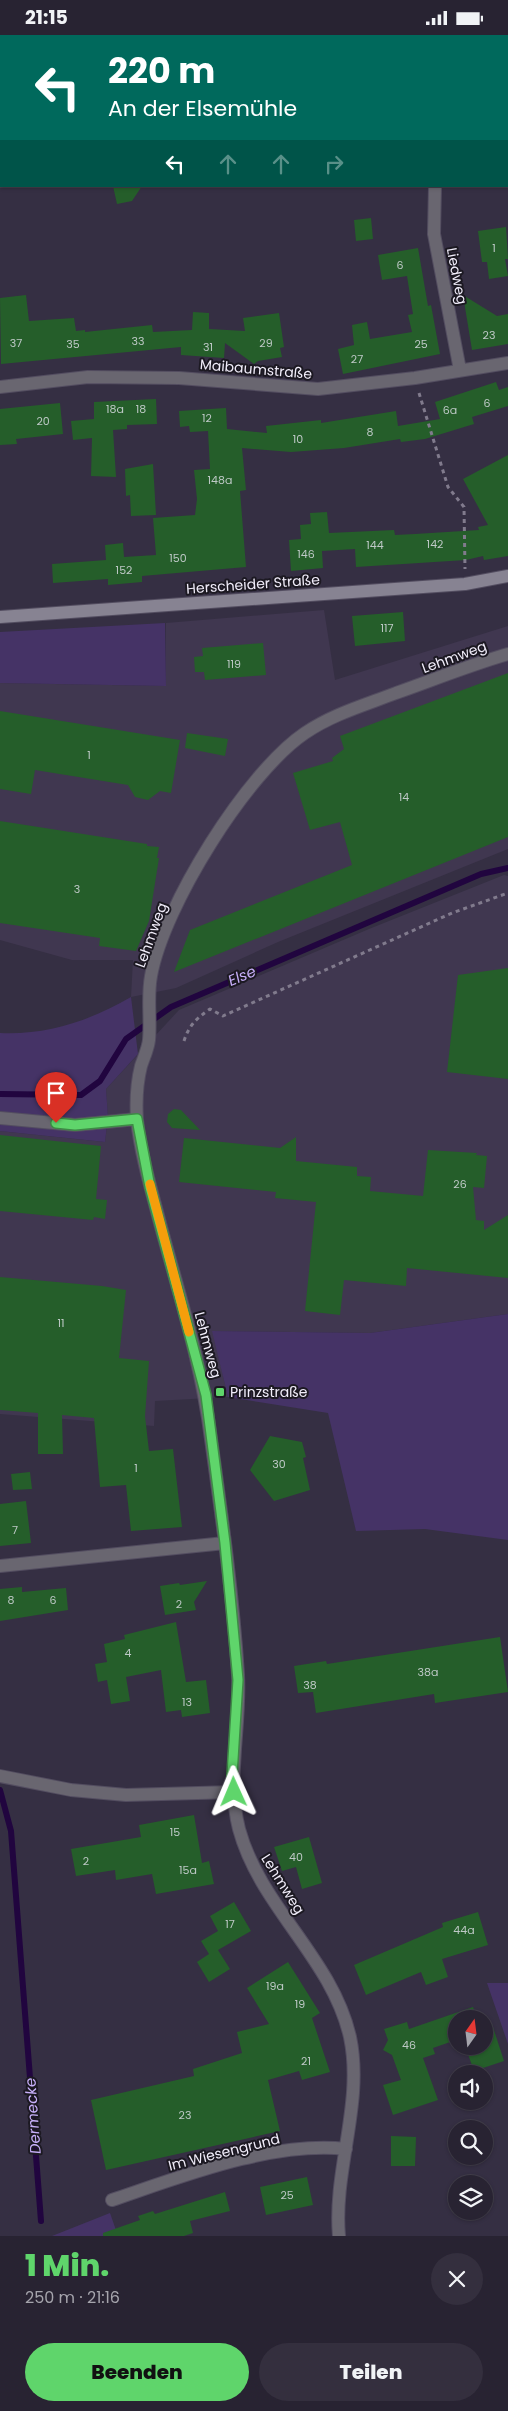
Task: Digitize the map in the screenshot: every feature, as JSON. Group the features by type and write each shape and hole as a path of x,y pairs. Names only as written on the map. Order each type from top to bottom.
{"main road":[{"name":"Herscheider Straße","path":"0,617 465,584 508,576"}],"street":[{"name":"Liedweg","path":"435,187 434,234 460,370"},
{"name":"Maibaumstraße","path":"0,387 88,377 179,377 318,389 415,378 508,363"},
{"name":"Lehmweg","path":"339,2236 339,2198 353,2080 351,2041 337,1997 325,1976 267,1892 251,1862 238,1827 232,1775 238,1680 225,1543 206,1395 150,1187 137,1119 140,1071 149,1044 151,975 161,943 183,893 211,842 243,796 276,759 300,736 331,717 508,654"},
{"path":"0,1118 75,1125 137,1119"},
{"path":"0,1566 225,1543"},
{"path":"0,1776 71,1790 126,1795 234,1792"},
{"name":"Im Wiesengrund","path":"112,2200 271,2152 322,2147 346,2149"}],"path":[{"path":"415,378 448,487 464,507 465,584"},
{"path":"184,1041 189,1028 198,1017 210,1009 223,1016 452,913 508,893"}],"shaded area":[{"path":"324,610 335,680 508,626 508,849 278,942 176,988 131,997 133,960 72,960 0,940 0,683 166,686 166,623"},
{"path":"165,623 166,686 0,683 0,632"},
{"path":"504,875 508,876 508,1314 370,1333 213,1331 228,1397 155,1401 154,1426 0,1414 0,1131 105,1142 108,1117 106,1089 179,1010 369,929"},
{"path":"131,997 138,1054 106,1089 108,1117 105,1142 0,1131 0,1033 35,1032 68,1025 100,1013"},
{"path":"508,1314 508,1540 425,1529 356,1531 328,1413 228,1397 212,1331 370,1333"},
{"path":"487,1983 508,1983 508,2044"},
{"path":"110,2213 118,2236 52,2236"}],"building":[{"path":"113,187 141,187 132,201 117,204"},
{"path":"371,218 373,239 356,241 354,220"},
{"path":"506,227 508,259 505,259 508,276 489,279 487,262 482,262 478,231"},
{"path":"418,248 428,306 431,305 440,354 343,374 338,349 354,345 352,325 367,322 370,339 412,332 408,315 413,314 407,276 382,280 378,255"},
{"path":"26,295 29,321 74,318 76,331 85,330 85,332 152,325 153,332 192,330 193,312 209,313 209,329 245,331 243,318 279,313 284,347 280,348 282,357 258,361 254,364 225,343 224,358 181,355 181,347 1,364 0,298"},
{"path":"463,295 497,316 508,314 508,344 472,350"},
{"path":"496,382 499,390 508,387 508,406 472,417 474,424 425,439 401,442 400,439 344,448 291,452 242,448 246,490 240,491 246,567 142,576 142,582 108,585 108,579 53,583 52,564 106,560 105,545 123,543 124,557 156,555 153,518 195,515 197,499 194,470 210,469 208,431 190,432 189,426 180,427 179,411 226,408 227,429 267,433 266,426 321,420 321,423 396,411 398,426 440,419 435,402"},
{"path":"156,399 157,424 127,425 127,429 113,430 116,477 91,476 92,438 73,440 71,421 94,419 94,402"},
{"path":"60,403 63,434 16,439 17,444 0,445 0,409"},
{"path":"508,455 508,556 484,560 483,556 466,560 356,567 355,549 322,551 323,568 291,571 289,540 301,539 300,525 311,524 310,513 327,512 329,533 394,530 395,535 479,530 478,527 488,525 463,479"},
{"path":"153,464 156,515 131,516 130,495 126,496 125,469"},
{"path":"403,612 405,641 355,646 352,616"},
{"path":"263,643 266,675 205,680 204,672 195,672 194,657 203,656 202,648"},
{"path":"508,673 508,837 174,972 190,930 352,865 340,822 310,830 293,773 333,761 332,758 344,749 340,736"},
{"path":"0,711 180,740 171,793 160,791 148,800 135,797 128,785 35,770 31,794 0,789"},
{"path":"187,733 228,739 225,756 185,748"},
{"path":"0,821 159,847 149,921 136,951 99,946 100,938 0,923"},
{"path":"508,968 508,1079 447,1072 458,975"},
{"path":"174,1109 181,1110 200,1130 172,1128 167,1122 168,1114"},
{"path":"0,1135 101,1146 96,1199 107,1200 105,1219 94,1217 93,1220 0,1211"},
{"path":"296,1137 296,1161 357,1167 357,1176 371,1177 370,1191 423,1196 428,1150 477,1153 476,1155 487,1156 484,1188 473,1187 476,1220 484,1221 484,1230 508,1215 508,1278 407,1268 406,1286 344,1280 340,1315 305,1311 316,1202 275,1198 276,1192 179,1182 184,1138 280,1148"},
{"path":"0,1277 102,1286 126,1290 119,1358 149,1361 145,1416 149,1451 173,1449 182,1527 131,1531 126,1485 100,1487 94,1418 62,1415 63,1454 38,1454 38,1413 0,1410"},
{"path":"270,1436 302,1442 306,1457 303,1458 310,1490 274,1501 250,1470"},
{"path":"30,1472 32,1489 13,1490 11,1474"},
{"path":"26,1501 31,1543 0,1546 0,1504"},
{"path":"207,1581 194,1602 196,1610 165,1615 160,1586"},
{"path":"22,1587 22,1592 66,1588 68,1610 0,1621 0,1589"},
{"path":"176,1622 186,1682 206,1680 210,1713 182,1717 181,1710 166,1712 161,1670 126,1677 130,1701 111,1704 107,1680 98,1682 95,1664 107,1662 104,1644 125,1639 124,1635"},
{"path":"500,1637 508,1692 435,1703 434,1694 316,1713 313,1692 298,1693 294,1666 326,1661 327,1664"},
{"path":"194,1815 202,1863 209,1861 214,1884 156,1894 152,1874 116,1880 115,1870 76,1876 71,1849 141,1837 139,1825"},
{"path":"309,1837 322,1883 302,1889 296,1867 282,1871 274,1847"},
{"path":"234,1902 251,1931 218,1950 230,1969 209,1982 197,1962 209,1954 201,1941 218,1931 210,1916"},
{"path":"478,1912 488,1945 442,1959 448,1977 426,1985 421,1972 366,1995 354,1965 443,1927 442,1923"},
{"path":"288,1962 320,2013 312,2018 330,2072 302,2080 299,2071 268,2080 280,2131 106,2170 91,2100 194,2076 193,2069 242,2053 237,2032 269,2024 247,1988"},
{"path":"448,2016 448,2043 433,2048 435,2054 423,2058 438,2100 393,2115 383,2085 401,2080 392,2055 383,2050 388,2040 384,2029 407,2022 409,2029"},
{"path":"493,2027 504,2061 492,2065 472,2065 468,2055 493,2055"},
{"path":"391,2136 416,2137 415,2166 391,2166"},
{"path":"307,2177 313,2205 266,2215 260,2187"},
{"path":"225,2192 230,2211 190,2221 193,2233 184,2236 103,2236 103,2233 140,2220 138,2216 153,2211 155,2214"}],"waterway":[{"name":"Else","path":"0,1094 81,1095 100,1081 126,1039 171,1007 481,874 508,868"},
{"name":"Dermecke","path":"0,1790 11,1831 41,2221"}],"slow traffic":[{"path":"150,1184 189,1332"}],"place":[{"name":"Prinzstraße","path":"220,1392"}],"route":[{"path":"56,1123 75,1125 137,1119 150,1187 206,1395 225,1543 238,1680 232,1775 234,1792"}]}
